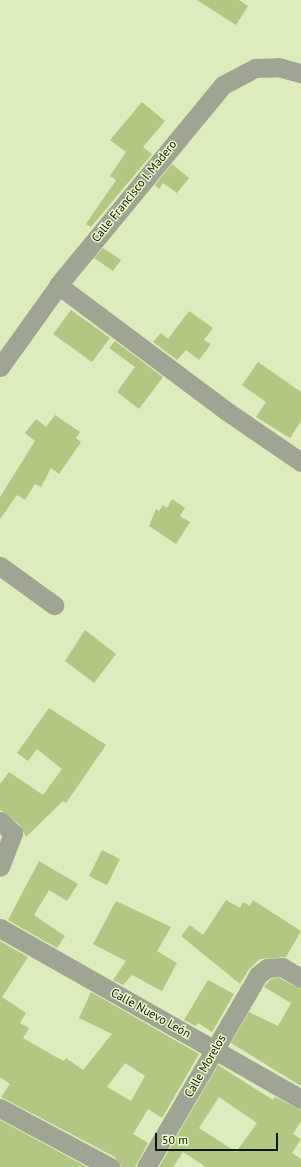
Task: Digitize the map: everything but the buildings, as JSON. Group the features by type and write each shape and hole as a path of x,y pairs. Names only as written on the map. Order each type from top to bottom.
{"street":[{"name":"Calle Francisco I. Madero","path":"0,367 58,285 223,85 255,68 278,66 301,73"},
{"path":"58,285 225,410 301,462"},
{"path":"0,566 54,605"},
{"path":"0,821 13,833 0,867"},
{"name":"Calle Nuevo León","path":"0,928 214,1048 301,1099"},
{"name":"Calle Morelos","path":"146,1167 214,1048 258,975 267,968 282,967 301,978"},
{"path":"0,1108 110,1167"}]}
